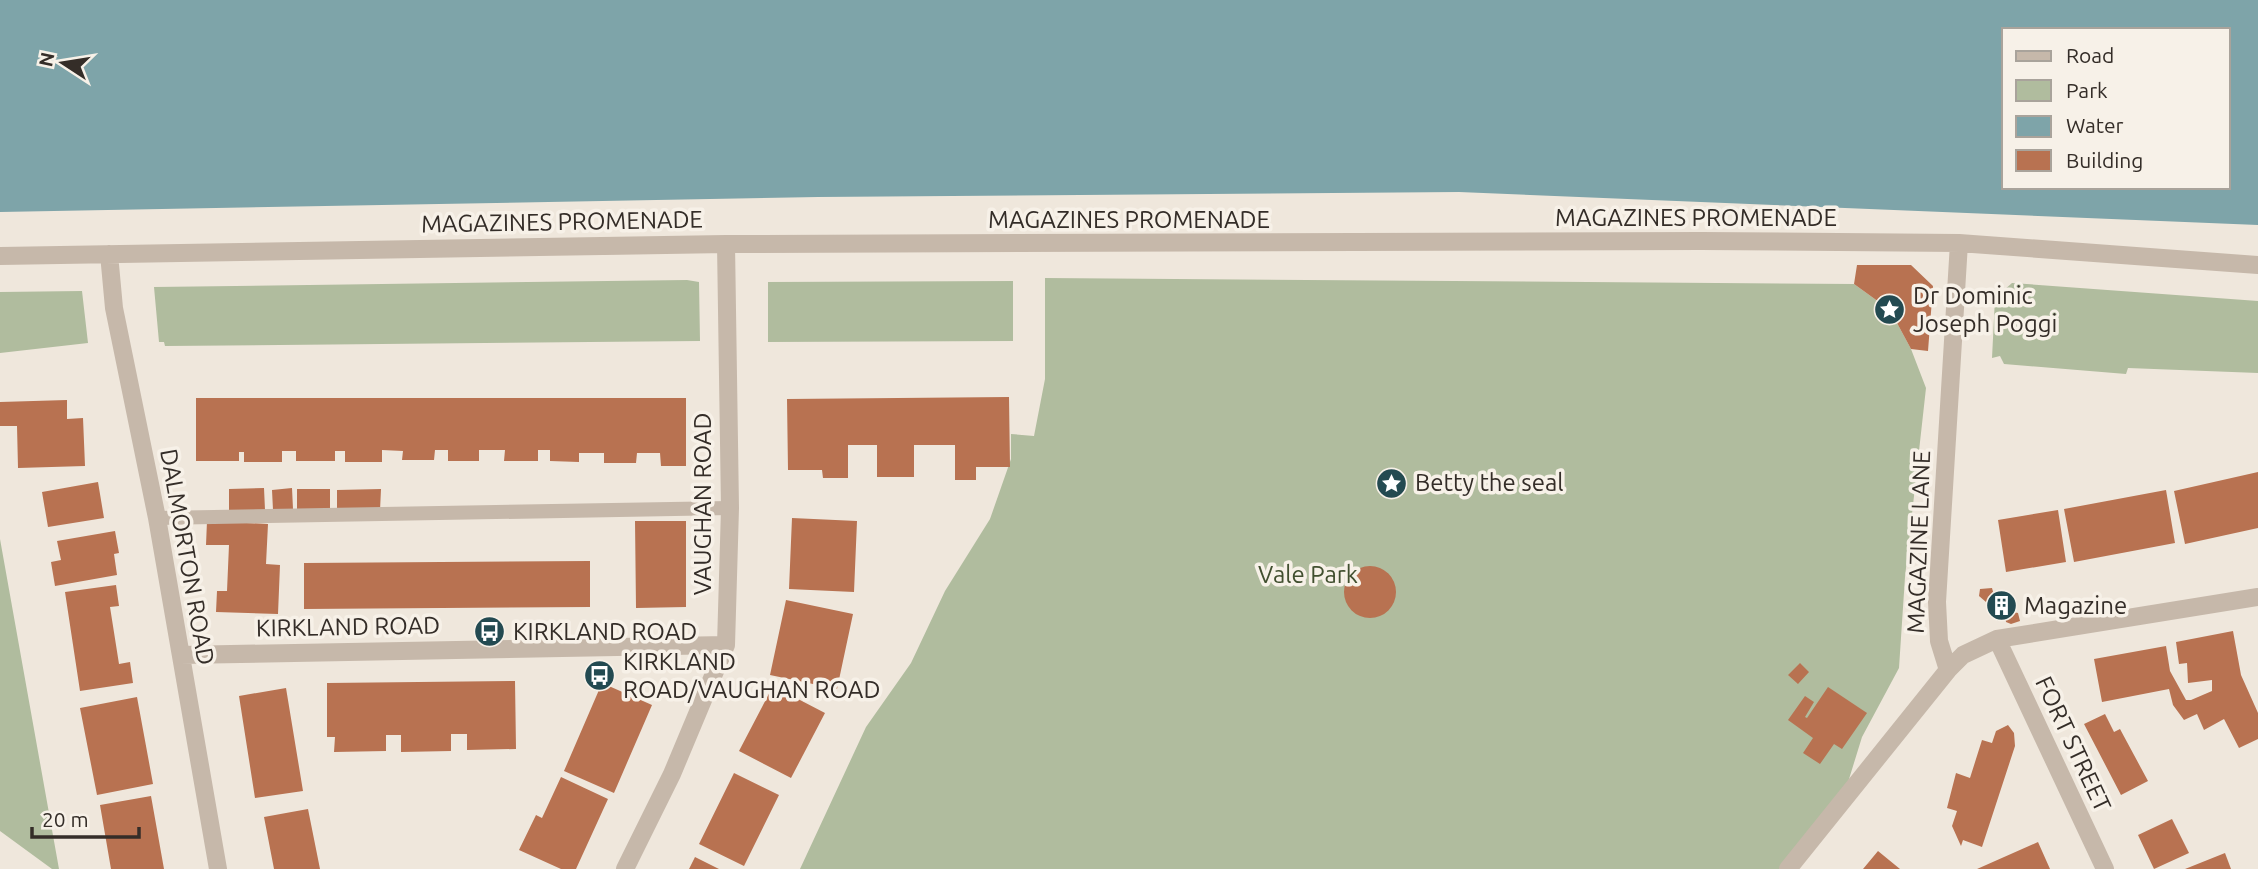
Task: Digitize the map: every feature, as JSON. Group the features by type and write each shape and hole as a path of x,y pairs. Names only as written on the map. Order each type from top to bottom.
{"street":[{"name":"MAGAZINES PROMENADE","path":"0,256 726,244 1701,241 1959,243 2258,264"},
{"name":"MAGAZINE LANE","path":"1948,670 1939,641 1937,602 1959,243"},
{"name":"VAUGHAN ROAD","path":"625,869 672,774 726,645 730,508 726,244"},
{"name":"DALMORTON ROAD","path":"109,254 114,308 157,518 218,869"},
{"path":"1788,869 1948,670 1963,655 1997,639 2258,597"},
{"name":"FORT STREET","path":"1997,639 2105,869"},
{"name":"KIRKLAND ROAD","path":"181,655 726,645"}],"lane":[{"path":"157,518 730,508"}],"green space":[{"name":"Vale Park","path":"1045,278 1854,284 1890,310 1911,349 1926,388 1905,577 1899,668 1862,737 1841,805 1779,869 800,869 866,727 911,663 945,591 990,519 1011,459 1011,434 1034,436 1045,379"},
{"path":"687,280 699,282 700,341 165,346 164,342 159,342 154,287"},
{"path":"1013,281 1013,341 768,342 768,282"},
{"path":"2012,283 2258,301 2258,373 2128,368 2126,374 2004,364 2000,356 1992,358 1995,298"},
{"path":"82,291 88,343 0,353 0,292"},
{"path":"0,539 59,869 52,869 0,831"}],"water":[{"path":"0,0 2258,0 2258,225 1459,192 818,197 0,212"}],"building":[{"path":"1857,265 1911,265 1933,286 1928,351 1911,349 1890,310 1854,284"},
{"path":"1009,397 1010,467 976,467 976,480 955,480 955,445 914,445 914,477 877,477 877,445 848,445 848,478 823,478 822,470 788,470 787,399"},
{"path":"196,398 686,398 686,466 661,466 660,453 637,453 636,463 604,463 604,453 579,453 579,462 550,461 550,450 538,450 538,461 504,461 505,450 479,450 479,461 448,461 448,450 435,450 434,460 402,460 403,451 382,450 382,462 345,462 345,451 335,451 335,461 296,461 296,451 282,451 282,462 244,462 244,452 239,452 239,461 196,461"},
{"path":"67,400 67,419 83,418 85,466 18,468 17,426 0,426 0,402"},
{"path":"2258,472 2258,528 2185,544 2174,491"},
{"path":"98,482 104,518 48,527 42,492"},
{"path":"264,488 265,510 229,511 229,489"},
{"path":"292,488 293,509 273,510 272,490"},
{"path":"297,489 330,489 330,512 297,512"},
{"path":"381,489 380,511 337,511 337,490"},
{"path":"2166,490 2175,543 2074,562 2064,509"},
{"path":"2058,510 2066,562 2006,572 1998,520"},
{"path":"792,518 857,521 854,592 789,589"},
{"path":"207,521 268,524 266,564 280,565 278,614 216,612 217,591 227,591 229,545 206,545"},
{"path":"635,521 686,521 686,607 636,608"},
{"path":"115,531 119,553 114,554 117,575 55,586 51,562 61,560 57,541"},
{"path":"590,561 590,607 304,609 304,563"},
{"path":"1370,566 1389,573 1396,592 1389,611 1370,618 1351,611 1344,592 1351,573"},
{"path":"116,585 119,606 110,607 119,664 130,662 133,683 80,691 65,592"},
{"name":"Magazine","path":"1992,588 1995,599 2008,611 2018,613 2020,621 2011,624 2006,622 2005,613 1993,600 1986,602 1979,596 1980,589"},
{"path":"786,600 853,614 837,689 770,675"},
{"path":"2233,631 2241,675 2258,713 2258,739 2239,748 2224,719 2204,730 2197,714 2184,720 2173,705 2169,689 2102,702 2094,659 2166,646 2170,671 2186,700 2212,691 2212,680 2188,683 2187,663 2179,664 2176,642"},
{"path":"1800,663 1809,672 1798,684 1788,675"},
{"path":"515,681 516,749 467,750 467,734 451,734 451,751 401,752 401,735 386,735 386,751 334,752 335,737 327,737 327,683"},
{"path":"602,683 652,705 614,793 564,771"},
{"path":"773,686 825,713 791,778 739,751"},
{"path":"1828,687 1867,713 1842,749 1834,744 1820,764 1803,753 1813,738 1788,720 1805,696 1814,702 1805,717 1807,718"},
{"path":"286,688 303,791 255,798 239,696"},
{"path":"137,697 153,784 97,795 80,708"},
{"path":"2105,714 2114,732 2120,729 2148,781 2121,795 2084,724"},
{"path":"2008,725 2014,733 2015,746 1982,847 1963,840 1961,846 1952,826 1957,811 1947,808 1956,773 1970,778 1982,740 1992,743 1996,731"},
{"path":"734,773 779,795 744,866 699,844"},
{"path":"561,777 608,799 576,869 561,869 519,850 536,815 542,818"},
{"path":"151,796 164,869 111,869 100,805"},
{"path":"308,809 320,869 274,869 264,817"},
{"path":"2172,819 2189,853 2154,869 2138,835"},
{"path":"2038,842 2050,869 1977,869"},
{"path":"1878,851 1900,869 1863,869"},
{"path":"2225,853 2231,869 2185,869"},
{"path":"695,857 719,869 689,869"}],"place":[{"name":"Dr Dominic Joseph Poggi","path":"1890,310"},
{"name":"Betty the seal","path":"1392,483"},
{"name":"Magazine","path":"2001,606"},
{"name":"KIRKLAND ROAD","path":"490,632"},
{"name":"KIRKLAND ROAD/VAUGHAN ROAD","path":"600,676"}]}
